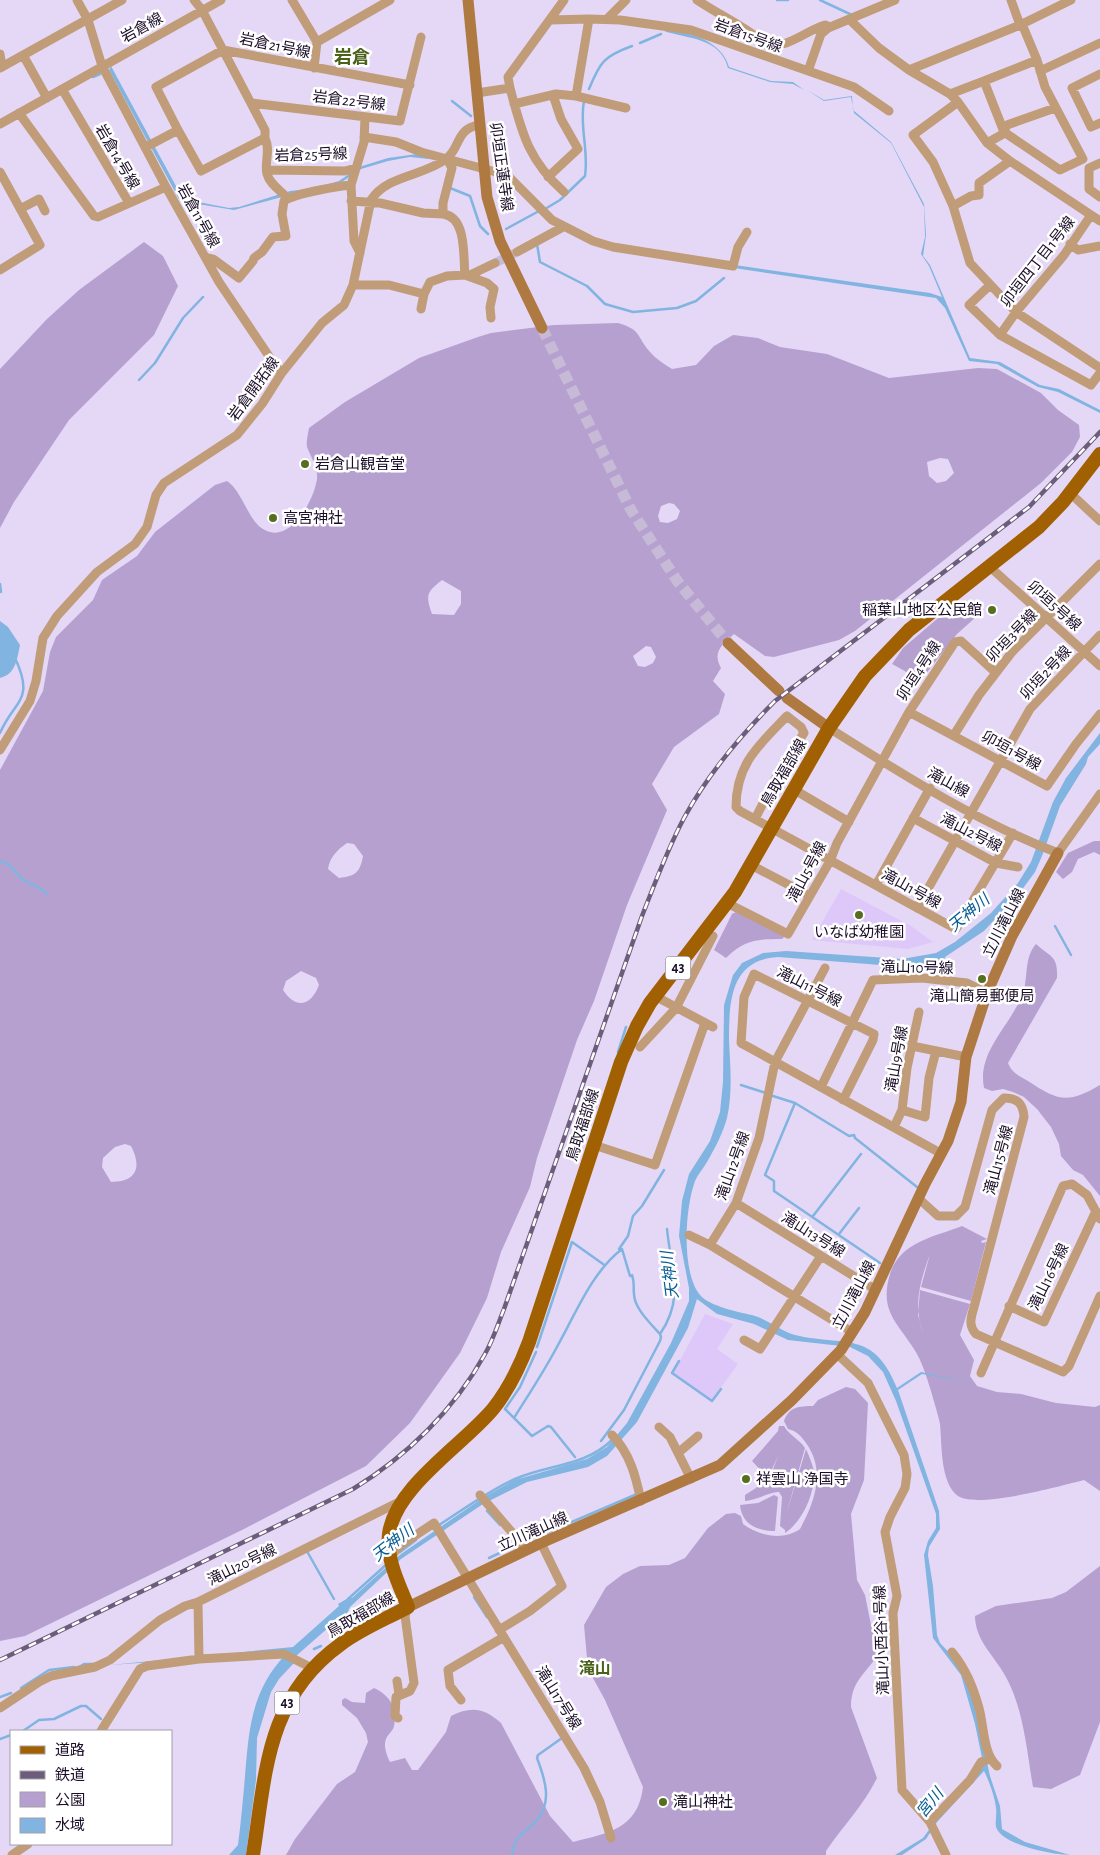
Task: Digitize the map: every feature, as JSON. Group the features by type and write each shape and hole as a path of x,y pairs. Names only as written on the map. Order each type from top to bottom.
{"main road":[{"name":"鳥取福部線","path":"253,1855 265,1770 276,1729 288,1702 312,1668 352,1636 408,1607 392,1563 391,1524 401,1501 485,1418 512,1380 529,1342 626,1050 655,996 727,903 751,865 793,788 856,687 890,648 919,621 1039,527 1070,493 1100,454"}],"street":[{"name":"岩倉11号線","path":"77,0 88,20 102,66 166,187 205,257 281,374"},
{"path":"0,54 1,67 122,0"},
{"path":"194,0 202,10 265,130 267,174 276,188 286,196 351,185"},
{"name":"岩倉線","path":"0,124 221,0"},
{"path":"292,0 317,42 314,68"},
{"path":"317,42 390,0"},
{"name":"卯垣正蓮寺線","path":"468,0 479,125 493,224 542,328"},
{"path":"564,0 508,77 518,123 527,145 548,177 564,192"},
{"path":"606,20 626,0"},
{"path":"697,0 724,17 748,28 767,45"},
{"path":"808,71 821,34 830,27 895,0"},
{"path":"1011,0 1055,108 1089,168 1089,189 1100,197"},
{"path":"909,70 1021,24 1071,0"},
{"path":"576,96 588,19"},
{"name":"岩倉15号線","path":"550,20 606,20 691,30 854,87 888,111"},
{"path":"850,20 878,48 909,70 950,94 958,102 986,143 1091,215"},
{"path":"767,45 788,41 820,26 830,27"},
{"name":"岩倉22号線","path":"251,103 400,121 421,37"},
{"path":"1040,71 1100,43"},
{"path":"762,56 767,45"},
{"path":"223,50 156,87 200,171 264,138"},
{"name":"岩倉21号線","path":"223,50 410,85"},
{"path":"24,55 47,98"},
{"path":"950,94 1037,60"},
{"path":"1100,74 1072,88 1091,127 1100,123"},
{"path":"984,81 1004,132 1060,170 1083,159"},
{"path":"477,93 510,88"},
{"name":"岩倉14号線","path":"62,89 128,203"},
{"path":"514,104 566,94 626,108"},
{"path":"548,177 578,149 562,119 553,95"},
{"path":"958,102 913,136 933,162 953,206 970,263 1016,312 1100,368"},
{"path":"986,143 1004,132 1007,126 1055,108"},
{"path":"19,114 94,216 98,217 166,187"},
{"path":"360,253 354,241 351,185 364,137 365,117"},
{"path":"371,202 374,194 384,186 447,159 462,133 470,126 479,125"},
{"path":"146,147 178,130"},
{"path":"364,137 396,142 422,152 508,175 544,213 563,227 612,247 733,266 738,247 747,232"},
{"path":"443,214 443,203 452,168 447,159"},
{"path":"953,206 970,196 979,195 979,182 1010,161"},
{"path":"1089,168 1100,163"},
{"name":"岩倉25号線","path":"267,170 355,171"},
{"path":"0,172 40,246 1,267"},
{"path":"20,209 37,195 45,211"},
{"path":"205,257 214,259 239,278 273,237 286,236 282,206 286,196"},
{"path":"351,201 371,202 423,213 443,214 457,220 468,275"},
{"name":"岩倉開拓線","path":"0,750 30,701 36,681 43,638 57,616 97,572 135,544 147,526 156,495 164,483 237,435 262,404 281,374 322,323 344,305 353,285 371,202"},
{"name":"卯垣四丁目1号線","path":"1000,335 1091,215 1100,221"},
{"path":"517,252 563,227"},
{"path":"1070,244 1078,250 1100,246"},
{"path":"421,309 426,286 434,280 468,275 496,262"},
{"path":"468,275 492,285 494,289 490,307 491,318"},
{"path":"353,285 390,285 424,294"},
{"path":"990,285 969,305 1000,335 1091,385 1100,372"},
{"path":"1070,493 1100,521"},
{"name":"卯垣3号線","path":"954,735 995,672 1100,564"},
{"name":"卯垣5号線","path":"990,567 1100,666"},
{"name":"卯垣2号線","path":"917,908 1030,709 1100,635"},
{"name":"卯垣4号線","path":"883,762 909,712 955,642 961,641 995,672"},
{"path":"728,644 783,694 830,728"},
{"path":"755,819 781,768 804,733 801,726 787,716 798,706"},
{"name":"卯垣1号線","path":"909,712 1047,786 1076,744 1100,714"},
{"name":"滝山1号線","path":"787,716 751,755 741,774 736,807 830,861 956,929 1013,833"},
{"name":"滝山線","path":"830,728 883,762 971,812 1052,851"},
{"name":"滝山5号線","path":"727,903 786,938 883,762"},
{"path":"793,788 849,822"},
{"path":"876,885 930,788"},
{"name":"立川滝山線","path":"408,1607 541,1543 692,1479 720,1465 739,1450 839,1352 865,1312 956,1122 966,1057 987,993 1012,936 1052,851 1100,794"},
{"name":"滝山2号線","path":"914,818 996,863 1018,867"},
{"path":"751,865 810,896"},
{"path":"640,1047 676,1008 713,936"},
{"name":"滝山12号線","path":"710,1245 736,1203 759,1138 775,1062 825,968"},
{"name":"滝山11号線","path":"843,1100 873,1040 874,1034 753,973 744,997 741,1043 843,1100 942,1154"},
{"name":"滝山10号線","path":"820,1087 873,980 922,978 967,983 987,993"},
{"path":"594,1145 655,1165 709,1025 655,996"},
{"name":"滝山9号線","path":"919,1012 902,1110 925,1117 928,1078 936,1051"},
{"path":"912,1046 966,1057"},
{"name":"滝山15号線","path":"918,1198 938,1216 956,1216 965,1208 992,1110 1004,1098 1016,1100 1022,1105 1024,1117 970,1324 976,1334 1063,1372 1068,1366 1100,1296"},
{"path":"894,1127 902,1110"},
{"path":"981,1373 1063,1186 1072,1184 1087,1196 1098,1215"},
{"name":"滝山13号線","path":"736,1203 876,1290"},
{"name":"滝山16号線","path":"1009,1306 1044,1322 1098,1215"},
{"path":"689,1235 710,1245 850,1335"},
{"path":"744,1340 760,1349 821,1256"},
{"name":"滝山小西谷1号線","path":"839,1352 868,1384 904,1455 907,1474 905,1488 890,1517 885,1532 897,1596 892,1613 902,1790 932,1825 946,1855"},
{"path":"659,1427 670,1437 692,1479"},
{"path":"678,1453 698,1436"},
{"path":"616,1439 633,1470 641,1501"},
{"path":"480,1495 515,1536 525,1551"},
{"name":"滝山20号線","path":"199,1659 198,1602 401,1501"},
{"name":"滝山17号線","path":"392,1563 402,1545 434,1523 584,1768 600,1802 611,1838"},
{"path":"461,1700 450,1686 448,1670 501,1634 562,1586 541,1543"},
{"path":"0,1708 51,1676 95,1667 110,1660 160,1620 185,1606 198,1602"},
{"path":"398,1718 396,1716 395,1700 399,1694 410,1691 414,1682 404,1616 408,1607"},
{"path":"952,1652 961,1663 972,1686 986,1761"},
{"path":"102,1730 140,1669 147,1666 199,1659 285,1654 312,1668"},
{"path":"397,1681 399,1694"},
{"path":"932,1825 986,1761"},
{"path":"986,1761 998,1766"},
{"path":"12,1855 27,1845"}],"shaded area":[{"name":"いなば幼稚園","path":"841,889 911,926 933,942 908,949 812,940"},
{"path":"705,1314 733,1324 717,1349 738,1364 712,1400 673,1373"}],"green space":[{"path":"144,242 163,256 178,286 154,335 69,420 14,502 0,528 0,369 47,319 79,290"},
{"path":"618,323 635,331 650,352 672,369 696,365 714,346 733,335 758,338 780,347 827,354 889,378 978,368 997,369 1041,393 1058,410 1079,425 1080,437 1072,452 1041,483 855,631 839,640 774,657 765,656 734,634 720,649 718,662 721,668 713,681 725,694 719,714 674,747 652,784 667,810 627,905 594,1001 577,1040 537,1158 530,1187 501,1252 487,1298 460,1353 410,1423 366,1466 242,1530 25,1636 0,1641 0,770 43,691 50,652 56,637 93,600 102,580 137,556 155,532 215,485 227,481 236,490 251,516 260,527 270,532 280,532 290,527 305,510 311,499 317,479 315,466 307,447 309,428 345,402 419,358 491,333 554,325","holes":["940,458 948,459 954,473 946,481 937,483 929,476 927,462","669,503 674,504 680,511 677,519 668,523 660,522 658,516 661,506","442,580 461,591 461,604 454,615 432,614 428,598 433,588","646,646 651,647 656,657 653,663 645,667 638,666 633,656","347,843 354,844 363,856 356,873 339,878 328,869 332,857","301,971 316,978 319,985 312,997 303,1003 293,1001 283,990 286,981","125,1144 131,1146 136,1160 135,1172 127,1179 111,1182 102,1167 103,1158 115,1147"]},
{"path":"958,601 976,617 957,634 921,680 892,664 903,648"},
{"path":"1094,841 1100,841 1100,855 1094,852 1078,859 1072,872 1063,879 1056,872 1068,853"},
{"path":"736,912 785,936 782,939 758,940 745,944 726,958 714,950 732,914"},
{"path":"1036,944 1055,961 1057,978 1008,1063 1013,1072 1047,1093 1063,1098 1079,1095 1100,1085 1100,1196 1083,1175 1073,1170 1061,1156 1059,1144 1051,1127 1037,1109 1024,1097 1013,1092 1003,1089 992,1091 984,1088 983,1075 985,1063 1022,996 1029,956"},
{"path":"962,1226 987,1239 981,1241 982,1243 986,1242 971,1301 921,1287 930,1254 923,1274 919,1293 918,1310 920,1290 970,1304 960,1335 974,1360 970,1376 977,1386 997,1392 1021,1394 1056,1403 1095,1407 1100,1405 1100,1491 1084,1480 1019,1495 983,1500 958,1496 952,1490 945,1473 940,1424 926,1375 917,1354 896,1323 888,1307 887,1287 895,1263 919,1242"},
{"path":"846,1387 855,1389 868,1403 864,1480 851,1514 857,1580 865,1595 871,1625 880,1651 857,1683 851,1707 877,1778 860,1806 826,1851 826,1855 286,1855 295,1839 337,1784 355,1772 368,1742 366,1733 357,1718 342,1705 342,1700 345,1698 352,1702 365,1703 366,1693 374,1688 388,1698 395,1713 393,1728 385,1742 390,1762 405,1758 412,1770 418,1770 446,1732 451,1716 465,1711 477,1710 489,1714 501,1723 550,1816 573,1842 609,1832 628,1820 635,1812 640,1801 643,1787 605,1700 588,1669 584,1625 606,1587 623,1574 640,1566 669,1565 685,1558 708,1528 726,1514 735,1513 741,1516 743,1524 749,1528 771,1536 786,1535 800,1529 814,1497 817,1475 816,1464 804,1440 796,1432 788,1429 784,1421 786,1416 795,1408 813,1406 818,1400"},
{"path":"779,1426 784,1426 805,1448 786,1515 806,1449 814,1472 814,1480 807,1506 797,1521 785,1533 785,1530 780,1526 782,1497 779,1492 745,1501 745,1495 756,1488 762,1479 769,1480 778,1456 768,1478 752,1461 778,1431"},
{"path":"774,1495 778,1497 775,1531 762,1530 747,1522 741,1512 740,1505 758,1503"},
{"path":"1100,1566 1100,1722 1080,1775 1051,1789 1033,1787 1018,1706 1004,1673 979,1634 975,1616 996,1606 1052,1598 1066,1592"}],"water":[{"path":"664,31 684,33 703,39 719,50 729,67 771,81 793,82 804,90 793,84 770,82 728,68 718,50 710,45"},
{"path":"111,66 183,199 229,208 239,207 290,191 316,188 339,181 359,167 388,158 417,154 438,160 410,157 388,161 361,169 339,184 234,210 180,201 109,70"},
{"path":"807,90 824,100 852,96 853,106 851,97 824,101"},
{"path":"854,110 891,142 924,204 926,235 923,256 930,265 970,358 1000,362 1040,385 1059,389 1100,410 1100,413 1058,392 1038,387 997,364 969,361 945,308 936,298 734,268 735,265 930,293 942,297 929,266 921,254 925,237 924,207 891,143 854,113"},
{"path":"0,621 8,627 20,645 17,661 13,669 0,678"},
{"path":"1100,733 1100,744 1088,757 1086,764 1060,806 1035,872 1021,891 984,931 945,957 944,962 906,967 778,957 762,960 742,974 736,984 730,1010 731,1088 727,1118 716,1146 695,1181 687,1223 687,1256 690,1271 694,1285 704,1299 724,1308 758,1317 795,1335 843,1341 867,1348 888,1369 897,1388 921,1372 973,1383 922,1374 898,1390 939,1511 940,1529 929,1547 928,1555 933,1586 937,1635 940,1643 959,1663 972,1695 990,1776 1000,1806 1002,1829 1025,1842 1070,1855 1029,1848 1008,1839 1000,1833 996,1827 994,1799 984,1771 937,1822 926,1839 902,1855 895,1855 923,1838 982,1758 975,1724 961,1675 933,1638 924,1555 928,1541 936,1528 936,1514 896,1401 883,1372 868,1356 850,1347 788,1340 754,1324 717,1314 697,1299 688,1328 637,1422 607,1456 588,1467 527,1482 483,1504 401,1559 350,1607 347,1614 345,1613 296,1656 294,1663 279,1679 271,1692 257,1738 256,1780 246,1855 229,1855 238,1845 248,1742 254,1711 266,1681 287,1653 110,1665 293,1647 339,1606 338,1604 350,1597 352,1598 401,1554 484,1497 515,1480 587,1459 607,1447 627,1423 671,1343 689,1301 689,1288 679,1236 682,1201 689,1174 710,1141 720,1112 723,1082 724,1005 733,975 742,963 763,953 786,951 902,959 936,953 955,942 991,913 1018,883 1031,862 1053,802 1066,778"}],"waterway":[{"path":"777,0 788,0"},
{"path":"820,0 852,15"},
{"path":"640,43 661,34"},
{"path":"589,89 596,72 604,61 615,53 632,46"},
{"path":"93,77 100,74"},
{"path":"452,101 471,116"},
{"path":"545,209 560,200 585,176 584,101"},
{"path":"450,188 470,196 480,226 488,234"},
{"path":"506,229 539,211"},
{"path":"537,244 540,262 587,286 605,304 633,312 677,308 696,301 724,278"},
{"path":"139,380 155,363 183,318 203,297"},
{"path":"0,584 1,592"},
{"path":"0,733 21,699 23,692 21,672 15,658"},
{"path":"0,861 10,866 22,879 47,894"},
{"path":"1055,926 1071,955"},
{"path":"618,1052 626,1027"},
{"path":"741,1085 766,1093"},
{"path":"773,1096 795,1103 849,1136 854,1135 855,1138 917,1187"},
{"path":"795,1103 765,1175 774,1181 774,1191 880,1263"},
{"path":"813,1216 861,1154"},
{"path":"619,1249 628,1236 633,1216 642,1206 664,1170"},
{"path":"839,1234 859,1208"},
{"path":"601,1441 624,1410 660,1341 660,1334 668,1321 674,1296 674,1283 667,1229"},
{"path":"537,1347 572,1242 603,1264"},
{"path":"514,1418 548,1364 593,1281 611,1258 622,1249 630,1276 632,1275 633,1278 637,1305 660,1334"},
{"path":"536,1352 520,1387 505,1409 532,1436 548,1426 551,1427 575,1457"},
{"path":"679,1361 672,1373 712,1401 721,1389"},
{"path":"439,1525 515,1479 579,1460 591,1455 613,1439"},
{"path":"539,1536 637,1494"},
{"path":"487,1511 500,1525"},
{"name":"天神川","path":"400,1552 416,1540"},
{"path":"489,1558 517,1545"},
{"path":"308,1553 334,1599"},
{"name":"天神川","path":"348,1599 387,1564"},
{"path":"474,1597 487,1617"},
{"path":"314,1649 321,1646"},
{"path":"79,1667 84,1664 95,1664"},
{"path":"21,1688 49,1670 74,1667"},
{"path":"0,1697 11,1693"},
{"path":"24,1730 39,1720 54,1719 81,1706 86,1706 101,1719"},
{"path":"0,1739 10,1735"},
{"path":"512,1855 518,1838 536,1821 544,1807 546,1799 545,1782 537,1758 538,1755 562,1738"}],"tunnel":[{"path":"495,263 517,252"},
{"path":"542,328 631,510 678,582 728,643"}],"railway":[{"path":"0,1660 353,1489 410,1447 444,1413 473,1375 493,1338 642,916 672,842 703,786 737,742 775,701 1029,507 1100,432"}],"place":[{"name":"岩倉山観音堂","path":"305,464"},
{"name":"高宮神社","path":"273,518"},
{"name":"稲葉山地区公民館","path":"992,610"},
{"name":"いなば幼稚園","path":"859,915"},
{"name":"滝山簡易郵便局","path":"982,979"},
{"name":"祥雲山 浄国寺","path":"746,1479"},
{"name":"滝山神社","path":"663,1802"}],"district":[{"name":"岩倉","path":"352,58"},
{"name":"滝山","path":"595,1669"}],"water label":[{"name":"宮川","path":"930,1803"}]}
